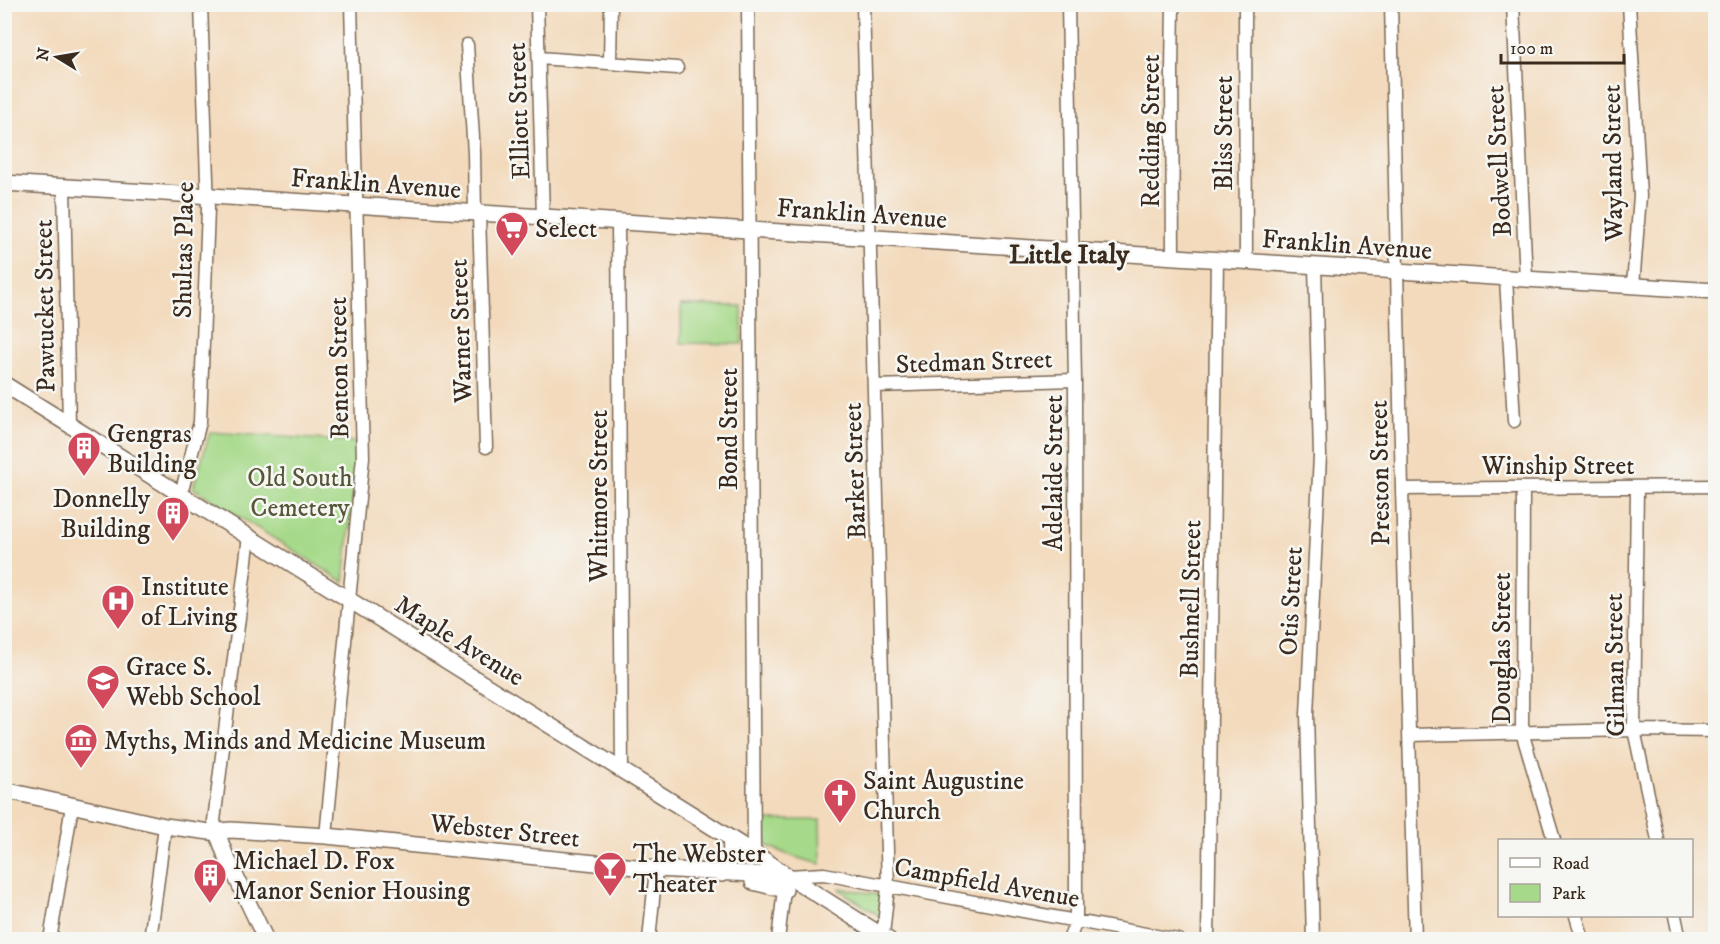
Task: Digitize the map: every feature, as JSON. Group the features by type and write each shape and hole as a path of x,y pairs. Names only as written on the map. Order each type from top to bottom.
{"main road":[{"name":"Franklin Avenue","path":"4,183 1716,291"},
{"name":"Maple Avenue","path":"4,384 754,853 787,883 886,937"},
{"name":"Webster Street","path":"4,790 165,826 210,832 231,830 326,836 656,869 740,874 787,883"},
{"path":"217,832 225,854 266,939"},
{"path":"722,874 728,865 732,850 730,838"}],"street":[{"name":"Shultas Place","path":"181,494 200,422 208,196 201,4"},
{"name":"Benton Street","path":"326,836 363,457 351,4"},
{"name":"Elliott Street","path":"537,4 543,217"},
{"path":"610,63 611,4"},
{"name":"Bond Street","path":"748,4 754,853"},
{"name":"Barker Street","path":"863,4 888,887 886,937"},
{"name":"Adelaide Street","path":"1068,4 1075,380 1076,921 1069,939"},
{"name":"Redding Street","path":"1173,4 1173,257"},
{"name":"Bliss Street","path":"1245,4 1246,261"},
{"name":"Preston Street","path":"1391,4 1415,939"},
{"name":"Bodwell Street","path":"1513,4 1526,279"},
{"name":"Wayland Street","path":"1629,4 1640,196 1633,286"},
{"name":"Warner Street","path":"467,45 477,213 486,447"},
{"path":"539,58 676,68"},
{"name":"Pawtucket Street","path":"64,187 69,424"},
{"name":"Whitmore Street","path":"618,222 622,770"},
{"name":"Bushnell Street","path":"1208,939 1217,260"},
{"name":"Otis Street","path":"1312,939 1307,714 1320,456 1315,266"},
{"path":"1506,278 1514,421"},
{"name":"Stedman Street","path":"874,386 1075,380"},
{"name":"Winship Street","path":"1402,489 1716,486"},
{"name":"Gilman Street","path":"1637,487 1634,730 1658,839"},
{"name":"Douglas Street","path":"1523,488 1522,732 1554,839"},
{"path":"217,832 214,819 249,536"},
{"path":"1410,735 1634,730 1716,731"},
{"path":"50,939 72,806"},
{"path":"150,939 165,826"},
{"path":"649,939 656,869"},
{"name":"Campfield Avenue","path":"787,883 824,874 1178,939"},
{"path":"778,939 787,883"},
{"path":"1577,917 1583,939"},
{"path":"1675,917 1680,939"}],"green space":[{"path":"681,305 742,306 742,344 681,343"},
{"name":"Old South Cemetery","path":"210,432 356,442 357,455 344,582 193,488"},
{"path":"765,820 820,820 821,864 806,861 766,845"},
{"path":"840,888 881,895 881,917 840,890"}],"place":[{"name":"Select","path":"512,257"},
{"name":"Gengras Building","path":"84,477"},
{"name":"Donnelly Building","path":"173,542"},
{"name":"Institute of Living","path":"118,630"},
{"name":"Grace S. Webb School","path":"103,710"},
{"name":"Myths, Minds and Medicine Museum","path":"81,769"},
{"name":"Saint Augustine Church","path":"840,824"},
{"name":"The Webster Theater","path":"610,897"},
{"name":"Michael D. Fox Manor Senior Housing","path":"210,904"}],"district":[{"name":"Little Italy","path":"1069,254"}]}
